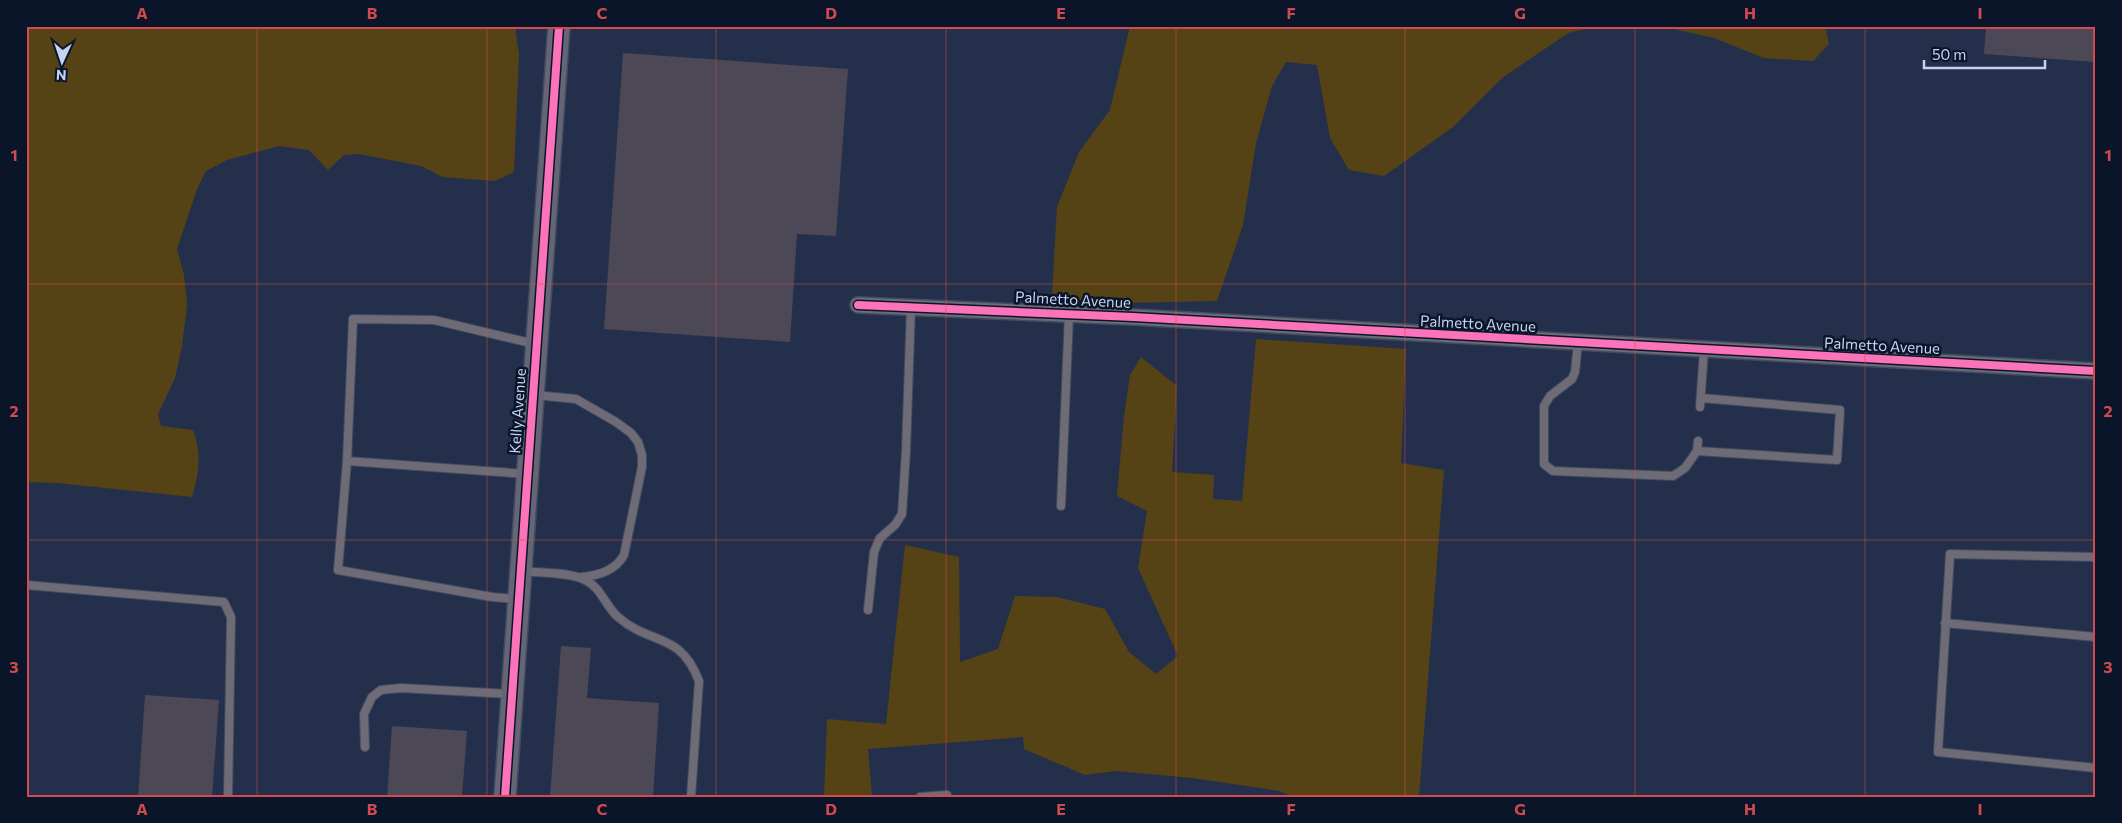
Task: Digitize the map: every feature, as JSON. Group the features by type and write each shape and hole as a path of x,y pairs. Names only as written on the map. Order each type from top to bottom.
{"main road":[{"name":"Kelly Avenue","path":"505,797 559,26"}],"street":[{"name":"Palmetto Avenue","path":"858,305 911,306 2096,371"}],"lane":[{"path":"868,610 874,552 880,538 895,525 902,514 911,306"},
{"path":"1061,506 1069,315"},
{"path":"519,600 338,570 347,461 353,319 434,320 537,344"},
{"path":"1578,343 1575,372 1572,379 1550,396 1544,406 1544,464 1553,471 1673,476 1685,468 1697,451 1698,441"},
{"path":"1700,407 1704,350"},
{"path":"521,571 581,578 596,576 606,572 620,562 624,555 642,467 641,447 631,433 576,399 533,395"},
{"path":"1697,451 1837,460 1840,410 1701,398"},
{"path":"347,461 528,474"},
{"path":"2096,557 1950,554 1938,752 2096,768"},
{"path":"581,578 593,583 618,617 637,630 681,650 693,664 699,681 691,797"},
{"path":"26,585 224,602 231,616 228,797"},
{"path":"1945,623 2096,637"},
{"path":"365,747 364,714 372,697 381,690 401,688 512,694"},
{"path":"920,797 947,795 947,797"}],"shaded area":[{"path":"26,26 515,26 519,55 514,172 495,181 443,177 421,166 359,154 344,155 328,170 309,150 279,146 227,160 206,171 197,189 177,249 184,275 187,304 182,346 175,378 158,414 161,426 193,430 198,447 198,463 192,497 57,483 26,482"},
{"path":"1130,26 1599,26 1568,33 1502,78 1453,127 1384,176 1349,170 1330,138 1317,65 1286,62 1272,86 1256,143 1243,225 1217,301 1076,304 1052,295 1057,207 1079,152 1110,110"},
{"path":"1661,26 1825,26 1829,44 1813,61 1764,58 1714,38"},
{"path":"1256,339 1406,349 1401,463 1444,470 1419,797 1292,797 1280,791 1192,778 1116,771 1085,775 1024,749 1023,737 868,749 872,797 824,797 827,719 886,724 905,545 959,557 960,662 998,649 1015,596 1057,597 1105,609 1129,652 1156,674 1178,656 1138,568 1147,511 1117,496 1124,416 1130,375 1141,357 1177,386 1172,472 1214,475 1213,499 1242,501"}],"building":[{"path":"1986,26 2096,26 2096,62 1984,54"},
{"path":"623,53 848,69 836,236 797,234 790,342 604,329"},
{"path":"561,646 591,648 587,698 659,703 653,797 550,797"},
{"path":"145,695 219,700 212,797 138,797"},
{"path":"392,726 467,731 462,797 387,797"}],"cycle path":[{"path":"505,797 559,26"},
{"path":"858,305 1133,317 2096,371"}]}
